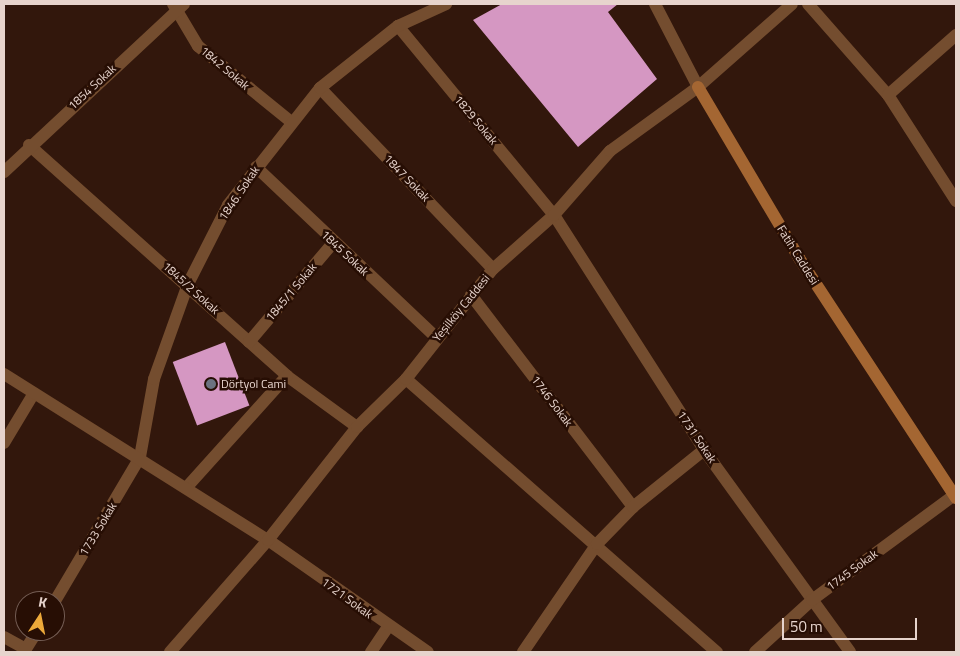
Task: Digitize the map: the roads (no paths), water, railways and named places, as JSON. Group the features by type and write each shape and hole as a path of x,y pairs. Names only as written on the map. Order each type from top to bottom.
{"main road":[{"name":"Fatih Caddesi","path":"698,87 799,258 956,495"}],"street":[{"name":"1846. Sokak","path":"140,458 154,379 188,284 228,205 290,121 320,88 398,26 443,4"},
{"name":"Fatih Caddesi","path":"655,4 698,87"},
{"name":"Yeşilköy Caddesi","path":"170,652 268,540 357,426 406,379 493,269 554,215 610,151 698,87 792,4"},
{"path":"808,4 888,95 956,201"},
{"name":"1842 Sokak","path":"177,6 198,46 290,121"},
{"name":"1854 Sokak","path":"4,172 29,144 177,6"},
{"name":"1829 Sokak","path":"398,26 554,215"},
{"path":"888,95 956,35"},
{"name":"1847 Sokak","path":"320,88 493,269"},
{"name":"1845/2 Sokak","path":"29,144 188,284 287,376 357,426"},
{"name":"1845 Sokak","path":"256,167 333,243 437,338"},
{"name":"1731 Sokak","path":"554,215 704,450 850,652"},
{"name":"1845/1 Sokak","path":"249,342 333,243"},
{"name":"1746 Sokak","path":"471,295 633,507"},
{"name":"1721 Sokak","path":"4,374 268,540 388,627 428,652"},
{"path":"186,488 287,376"},
{"path":"406,379 597,544 717,652"},
{"path":"4,443 34,393"},
{"path":"524,652 597,544 633,507 704,450"},
{"name":"1733 Sokak","path":"61,591 140,458"},
{"name":"1745 Sokak","path":"755,652 812,600 956,495"},
{"path":"371,652 388,627"},
{"path":"4,637 25,650"}],"place":[{"name":"Dörtyol Cami","path":"211,384"}]}
